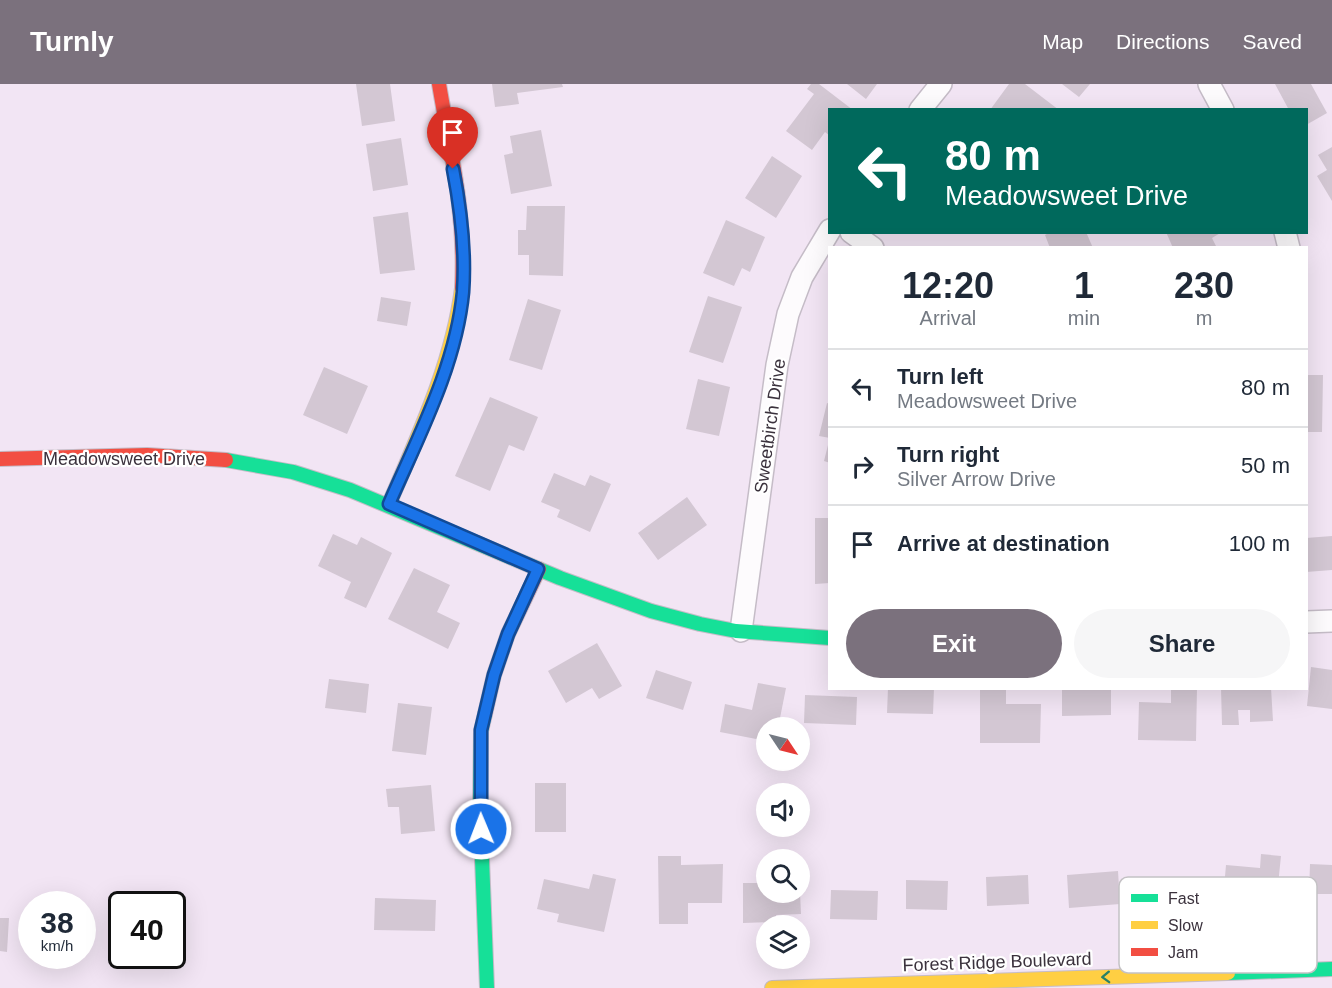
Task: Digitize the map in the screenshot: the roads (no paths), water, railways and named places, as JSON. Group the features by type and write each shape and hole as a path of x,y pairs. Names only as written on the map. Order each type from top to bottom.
{"street":[{"path":"389,504 444,373 456,332 463,293 464,255 461,209 439,84"},
{"path":"922,108 941,84"},
{"path":"1209,84 1222,108"},
{"name":"Sweetbirch Drive","path":"741,631 777,365 788,314 802,277 828,233"},
{"path":"854,234 870,246"},
{"name":"Meadowsweet Drive","path":"0,459 146,455 202,457 257,464 294,472 349,489 538,569 683,621 791,637 828,638"},
{"path":"487,988 480,807 481,730 494,675 508,634 538,569"},
{"path":"1308,622 1332,621"},
{"name":"Forest Ridge Boulevard","path":"1317,970 1332,969"},
{"name":"Forest Ridge Boulevard","path":"772,988 1214,973"}]}
